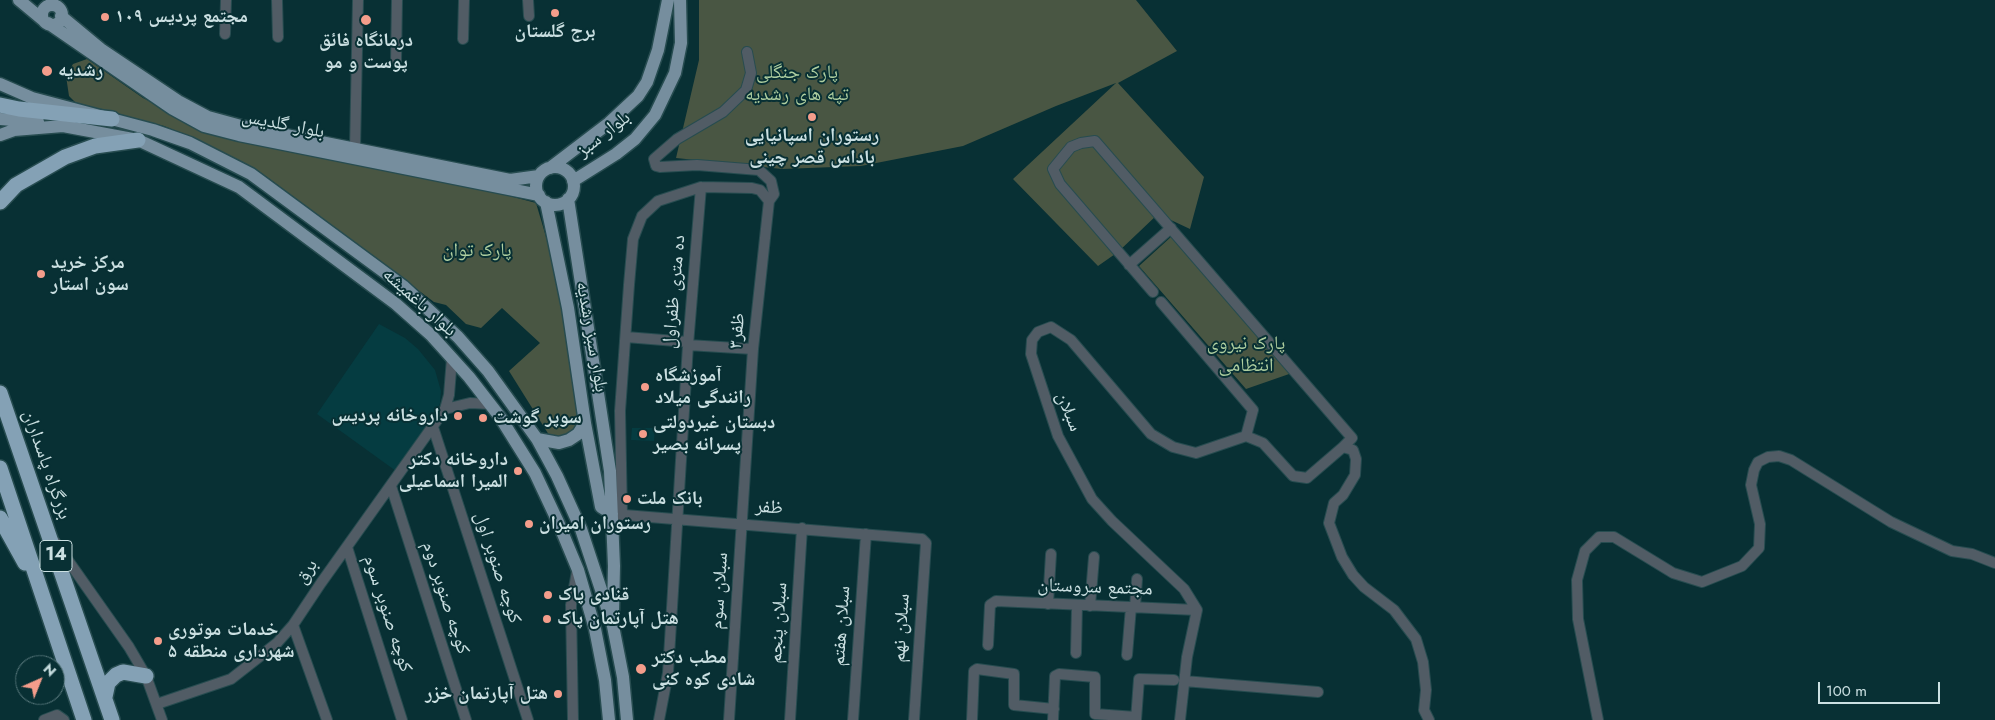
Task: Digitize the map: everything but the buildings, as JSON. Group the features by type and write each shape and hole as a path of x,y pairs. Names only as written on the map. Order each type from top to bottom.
{"highway":[{"path":"0,105 19,109 112,119"},
{"path":"0,202 16,185 65,157 95,146 138,140"},
{"name":"بزرگراه پاسداران","path":"0,393 112,720"},
{"name":"14","path":"0,468 84,720"},
{"path":"0,518 44,597"},
{"path":"105,697 108,683 116,675 124,672 146,676"}],"main road":[{"name":"بلوار گلدیس","path":"19,0 46,21 173,109 204,126 239,136 354,153 510,180 539,176"},
{"name":"بلوار سبز","path":"550,168 609,123 638,96 647,82 658,50 668,0"},
{"name":"بلوار سبز","path":"573,181 635,139 655,115 675,73 681,44 680,0"},
{"name":"بلوار گلدیس","path":"57,7 102,50 178,101 208,117 542,198"},
{"path":"46,21 58,23 57,7"},
{"path":"0,84 15,92"},
{"path":"0,92 15,92"},
{"name":"بلوار باغمیشه","path":"15,92 190,143 251,174 390,277 430,310 470,350 488,371 537,439 557,476 581,529 613,626 623,678 627,720"},
{"path":"0,119 63,126"},
{"name":"بلوار باغمیشه","path":"0,135 14,130 63,126 138,140 239,187 396,304 431,335 490,404 535,473 558,522 578,570 595,629 605,680 609,720"},
{"path":"550,168 564,170 573,181 573,191 568,199 555,204 542,198 536,186 539,176 550,168"},
{"name":"بلوار سبز رشدیه","path":"542,198 568,308 585,423 601,507 617,514"},
{"path":"568,199 617,514 613,626"},
{"path":"537,439 559,443 569,440 578,434 585,423"}],"street":[{"path":"225,34 226,0"},
{"path":"277,0 278,38"},
{"path":"354,153 358,0"},
{"path":"396,62 397,0"},
{"path":"463,39 464,0"},
{"path":"528,0 529,16"},
{"name":"ظفر۳","path":"743,524 753,348 769,201 774,194 771,181 759,170 697,165 660,167 656,166 654,159 677,139 723,112 746,90 751,73 747,52"},
{"path":"1153,292 1060,184 1053,169 1071,147 1081,142 1095,142 1352,438 1307,478 1293,476 1263,443 1246,436 1253,410 1161,302"},
{"path":"617,514 620,411 634,238 642,216 658,201 701,187 752,188 760,190 769,201"},
{"name":"ده متری ظفراول","path":"659,720 668,673 688,343 701,187"},
{"path":"1129,265 1171,228"},
{"name":"سبلان","path":"1197,610 1184,589 1112,522 1092,499 1058,436 1030,354 1032,340 1038,332 1051,327 1071,340 1151,434 1173,447 1196,454 1246,436"},
{"path":"626,337 753,348"},
{"path":"445,409 449,396 452,358"},
{"path":"445,409 470,403 490,404"},
{"name":"برق","path":"157,704 232,679 277,643 293,625 445,409"},
{"path":"602,414 614,419 620,411"},
{"name":"کوچه صنوبر اول","path":"433,427 528,720"},
{"path":"1343,447 1353,450 1356,459 1355,475 1344,495 1334,503 1329,523 1342,557 1353,575 1364,587 1394,610 1416,639 1423,662 1426,690 1424,710 1429,720"},
{"path":"1598,720 1578,619 1577,580 1585,551 1599,537 1614,537 1673,573 1702,582 1742,566 1759,548 1760,524 1751,485 1758,462 1768,457 1779,456 1791,460 1891,522 1952,551 1972,554 1995,563"},
{"name":"کوچه صنوبر دوم","path":"391,486 466,720"},
{"name":"ظفر","path":"617,514 922,539"},
{"name":"سبلان سوم","path":"729,720 743,524"},
{"name":"سبلان پنجم","path":"790,720 802,528"},
{"path":"47,531 129,647 146,676 162,720"},
{"name":"سبلان هفتم","path":"853,720 866,534"},
{"name":"سبلان نهم","path":"914,720 926,543 922,539"},
{"name":"کوچه صنوبر سوم","path":"347,546 402,720"},
{"path":"1048,604 1051,554"},
{"path":"1090,606 1094,557"},
{"path":"573,720 572,605 578,570"},
{"path":"1127,655 1137,579"},
{"name":"مجتمع سروستان","path":"988,645 992,602 1197,610"},
{"path":"1076,653 1077,605"},
{"path":"1180,720 1179,680 1197,610"},
{"path":"293,625 327,720"},
{"path":"972,720 975,669 1012,672 1015,677 1014,705 1053,715 1056,675 1091,675 1096,680 1095,714 1136,719 1139,679 1179,680 1318,692"},
{"path":"44,720 57,715 64,720"}],"shaded area":[{"path":"379,324 405,338 418,349 435,370 441,391 440,403 435,416 396,471 317,414"},
{"name":"دبستان غیردولتی پسرانه بصیر","path":"632,428 655,428 654,441 631,440"}],"green space":[{"name":"پارک جنگلی تپه های رشدیه","path":"699,0 1136,0 1177,51 1118,83 1204,177 1190,229 1158,214 1118,252 1098,266 1013,179 1116,83 1056,106 963,146 861,166 782,169 676,158 699,60"},
{"name":"پارک توان","path":"87,59 143,98 217,133 457,182 536,203 555,267 580,417 576,426 566,436 555,438 549,435 509,371 540,343 502,308 481,328 466,324 446,305 434,302 267,177 207,144 164,126 76,103 69,96 66,76 73,64"},
{"name":"پارک نیروی انتظامی","path":"1172,236 1292,373 1246,389 1139,266"}],"place":[{"name":"برج گلستان","path":"555,13"},
{"name":"مجتمع پردیس ۱۰۹","path":"105,17"},
{"name":"درمانگاه فائق پوست و مو","path":"366,20"},
{"name":"رشدیه","path":"47,71"},
{"name":"رستوران اسپانیایی باداس قصر چینی","path":"812,117"},
{"name":"مرکز خرید سون استار","path":"41,274"},
{"name":"آموزشگاه رانندگی میلاد","path":"645,387"},
{"name":"داروخانه پردیس","path":"458,416"},
{"name":"سوپر گوشت","path":"483,418"},
{"name":"دبستان غیردولتی پسرانه بصیر","path":"643,434"},
{"name":"داروخانه دکتر المیرا اسماعیلی","path":"518,471"},
{"name":"بانک ملت","path":"627,499"},
{"name":"رستوران امیران","path":"529,524"},
{"name":"قنادی پاک","path":"548,595"},
{"name":"هتل آپارتمان پاک","path":"547,619"},
{"name":"خدمات موتوری شهرداری منطقه ۵","path":"158,641"},
{"name":"مطب دکتر شادی کوه کنی","path":"641,669"},
{"name":"هتل آپارتمان خزر","path":"558,694"}]}
